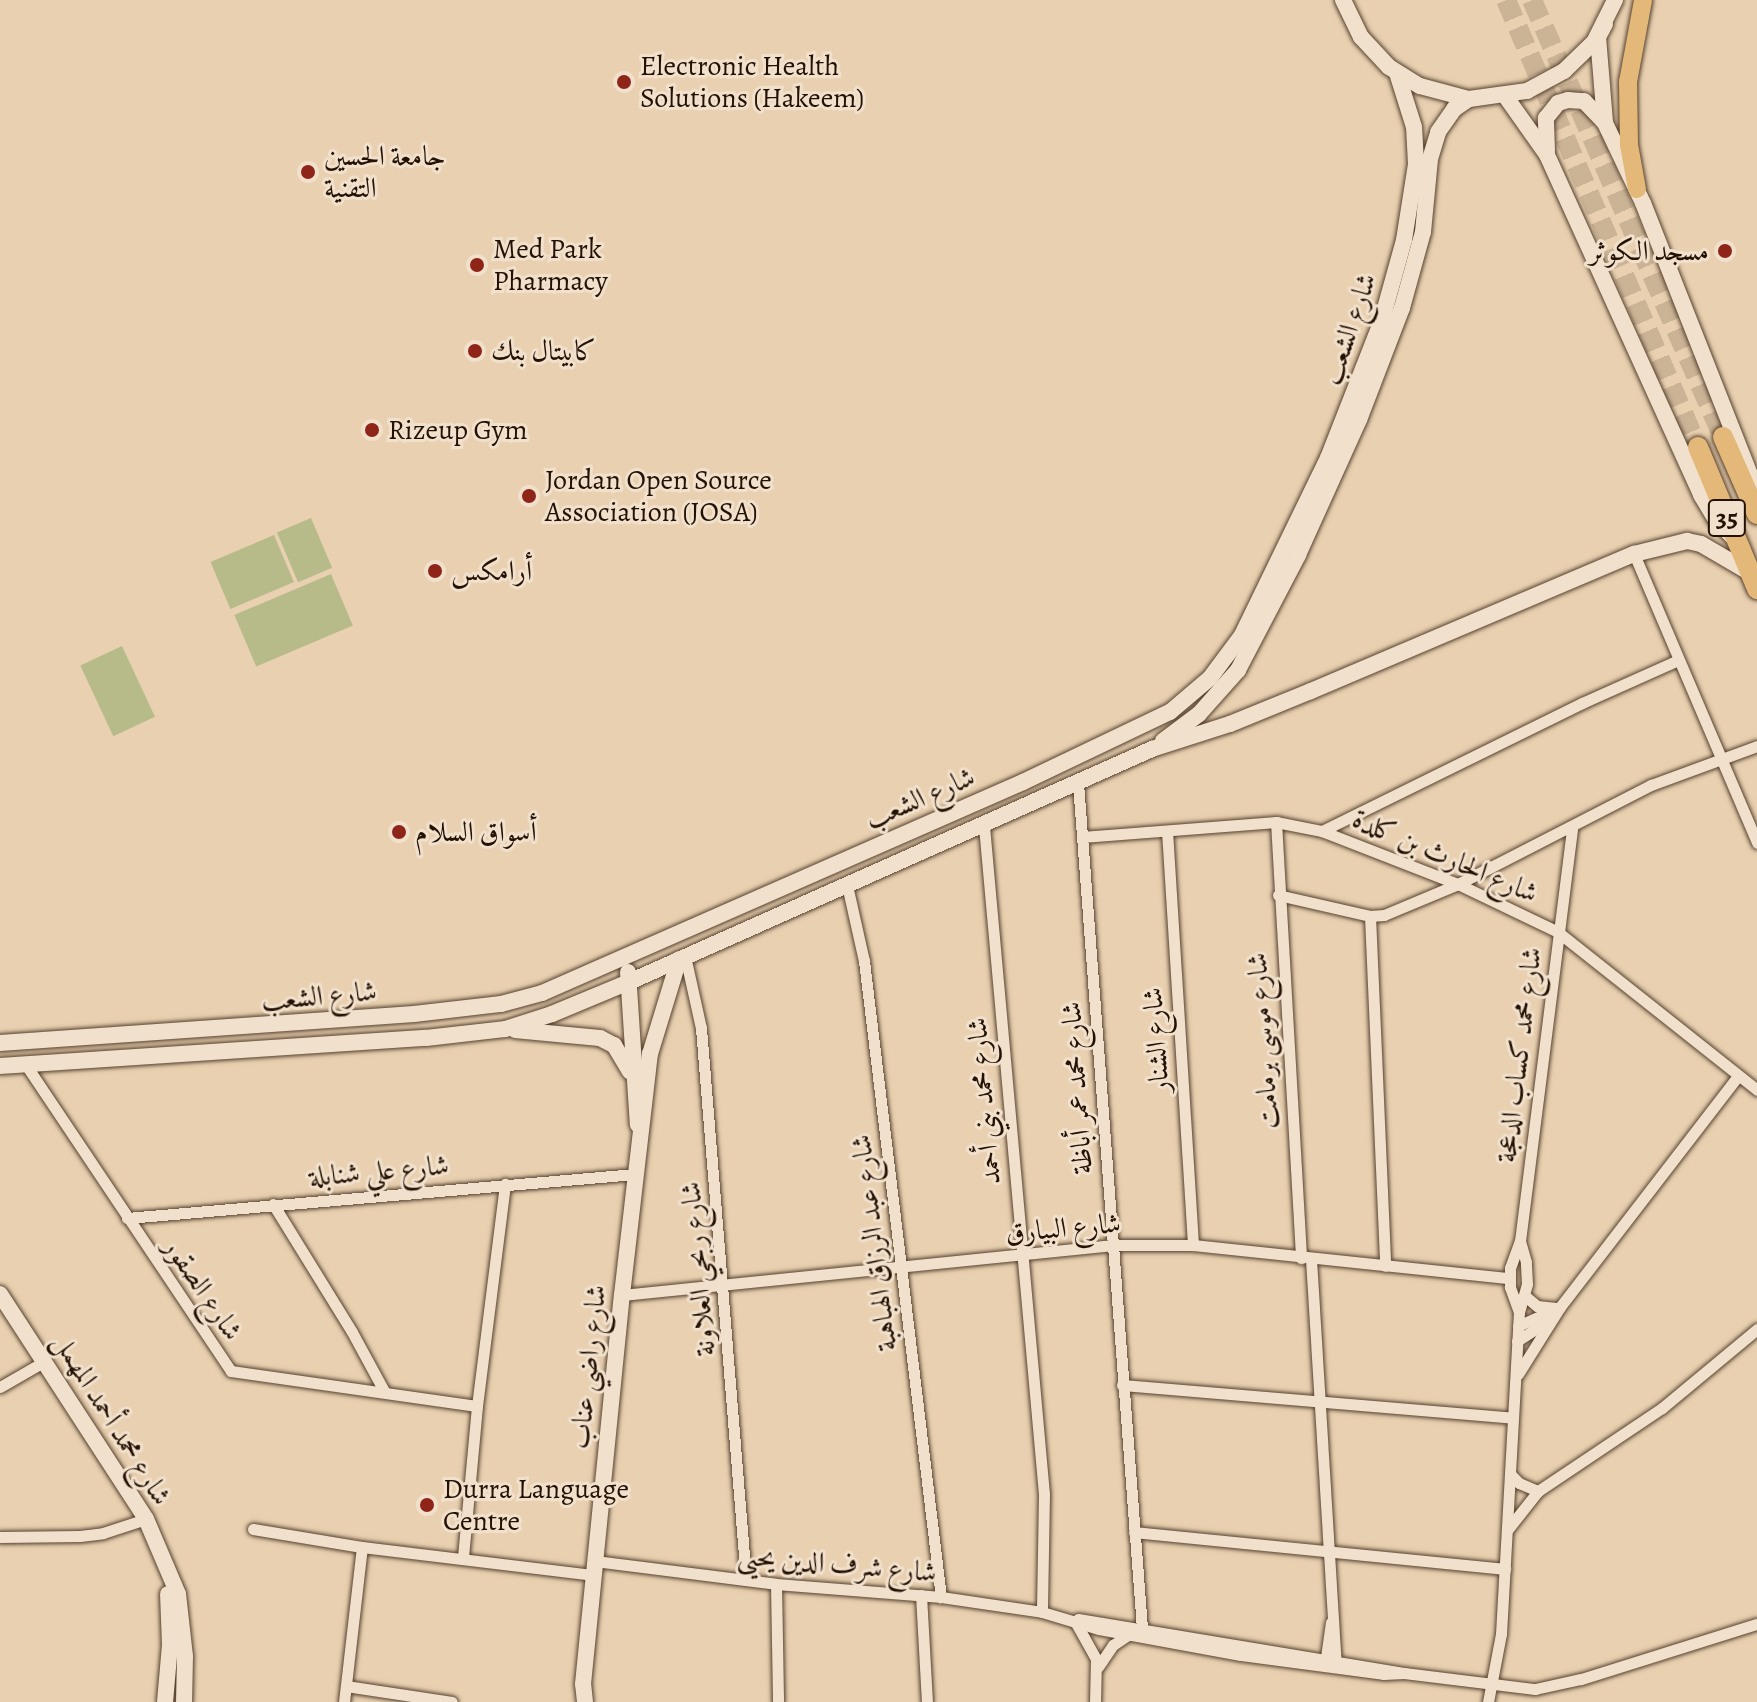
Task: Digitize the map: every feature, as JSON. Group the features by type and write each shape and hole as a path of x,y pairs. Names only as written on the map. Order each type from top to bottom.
{"highway":[{"name":"35","path":"1723,437 1757,514"},
{"name":"35","path":"1698,447 1753,580"}],"main road":[{"path":"1637,189 1629,145 1628,94 1633,43 1643,0"}],"street":[{"path":"1343,0 1361,37 1397,73 1436,93 1469,99 1506,97 1546,83 1564,71 1594,42 1605,24"},
{"path":"1605,123 1598,37 1615,0"},
{"name":"شارع الشعب","path":"0,1043 242,1029 458,1010 542,993 626,959 1062,765 1170,712 1210,678 1242,635 1328,458 1390,297 1410,210 1416,146 1410,108 1397,73"},
{"path":"1506,97 1547,155 1701,495 1716,520 1735,539"},
{"name":"شارع الشعب","path":"1152,749 1199,714 1238,670 1298,555 1359,420 1406,296 1423,232 1430,159 1438,132 1454,109 1469,99"},
{"path":"1547,155 1546,118 1558,103 1584,101 1605,123 1637,189 1757,493"},
{"name":"شارع الشعب","path":"0,1066 426,1038 505,1029 552,1014 629,982 1152,749 1284,702 1634,554 1687,541 1701,544 1753,580"},
{"path":"1634,554 1676,661 1757,843"},
{"path":"1322,831 1569,709 1676,661"},
{"path":"1278,895 1370,916 1403,908 1572,828 1651,785 1757,746"},
{"name":"شارع محمد عمر أباظة","path":"1078,783 1142,1629"},
{"name":"شارع الحارث بن كلدة","path":"1082,837 1276,822 1322,831 1458,884 1558,932 1757,1090"},
{"name":"شارع موسى برمامت","path":"1276,822 1278,895 1328,1549 1331,1663"},
{"path":"922,825 930,826 935,833 930,848"},
{"name":"شارع محمد بني أحمد","path":"984,826 1044,1494 1042,1612"},
{"name":"شارع محمد كساب الدعجة","path":"1519,1312 1509,1278 1512,1258 1520,1241 1572,828"},
{"name":"شارع الشنار","path":"1167,831 1193,1245"},
{"name":"شارع عبد الرزاق الهباهبة","path":"847,885 864,961 941,1597"},
{"path":"1370,916 1385,1266"},
{"name":"شارع راضي عناب","path":"585,1702 595,1568 640,1133 655,1030 682,958"},
{"name":"شارع ربحي العلاونة","path":"682,958 701,1028 746,1580"},
{"name":"شارع راضي عناب","path":"626,959 632,1077 640,1133"},
{"path":"505,1029 600,1038 614,1045 632,1077"},
{"name":"شارع الصقور","path":"26,1065 231,1371 477,1406"},
{"path":"1517,1341 1544,1324 1560,1307 1738,1076"},
{"name":"شارع علي شنابلة","path":"127,1218 635,1174"},
{"path":"463,1557 477,1406 505,1184"},
{"path":"273,1204 384,1391"},
{"name":"شارع محمد كساب الدعجة","path":"1488,1702 1501,1634 1511,1418 1519,1312 1528,1273 1520,1241"},
{"name":"شارع البيارق","path":"622,1295 1113,1245 1193,1245 1509,1278"},
{"name":"شارع محمد أحمد المهمل","path":"0,1294 146,1519 178,1594 183,1631 184,1702"},
{"path":"1525,1296 1537,1306 1560,1307"},
{"path":"1518,1326 1560,1307"},
{"path":"1514,1381 1560,1307"},
{"path":"1508,1529 1538,1491 1662,1408 1757,1329"},
{"path":"0,1387 45,1361"},
{"path":"1122,1385 1318,1399 1511,1418"},
{"path":"1510,1474 1519,1483 1538,1491"},
{"path":"0,1537 92,1535 146,1519"},
{"name":"شارع شرف الدين يحيى","path":"253,1529 362,1547 463,1557 941,1597 1042,1612 1104,1626 1128,1635 1300,1655 1390,1675 1404,1673"},
{"path":"1134,1532 1505,1569"},
{"path":"344,1702 362,1547"},
{"name":"شارع محمد أحمد المهمل","path":"165,1702 170,1645 168,1576"},
{"path":"776,1584 778,1702"},
{"path":"921,1595 927,1702"},
{"path":"1073,1619 1090,1643 1097,1667 1095,1702"},
{"name":"شارع شرف الدين يحيى","path":"1104,1626 1142,1629 1177,1640 1331,1663 1356,1662 1404,1673 1492,1684 1550,1687 1757,1624"},
{"path":"1090,1643 1104,1626"},
{"path":"1097,1667 1106,1652 1128,1635"},
{"path":"1300,1655 1332,1636 1356,1662"},
{"path":"346,1686 452,1702"}],"green space":[{"path":"311,518 332,568 298,582 277,532"},
{"path":"274,535 294,582 230,609 210,562"},
{"path":"331,574 353,626 256,667 234,615"},
{"path":"122,646 155,717 113,736 80,665"}],"tunnel":[{"path":"1506,0 1698,447"},
{"path":"1532,0 1723,437"}],"place":[{"name":"Electronic Health Solutions (Hakeem)","path":"624,82"},
{"name":"جامعة الحسين التقنية","path":"308,172"},
{"name":"مسجد الكوثر","path":"1725,251"},
{"name":"Med Park Pharmacy","path":"477,265"},
{"name":"كابيتال بنك","path":"475,351"},
{"name":"Rizeup Gym","path":"372,430"},
{"name":"Jordan Open Source Association (JOSA)","path":"529,496"},
{"name":"أرامكس","path":"435,571"},
{"name":"أسواق السلام","path":"399,832"},
{"name":"Durra Language Centre","path":"427,1505"}]}
